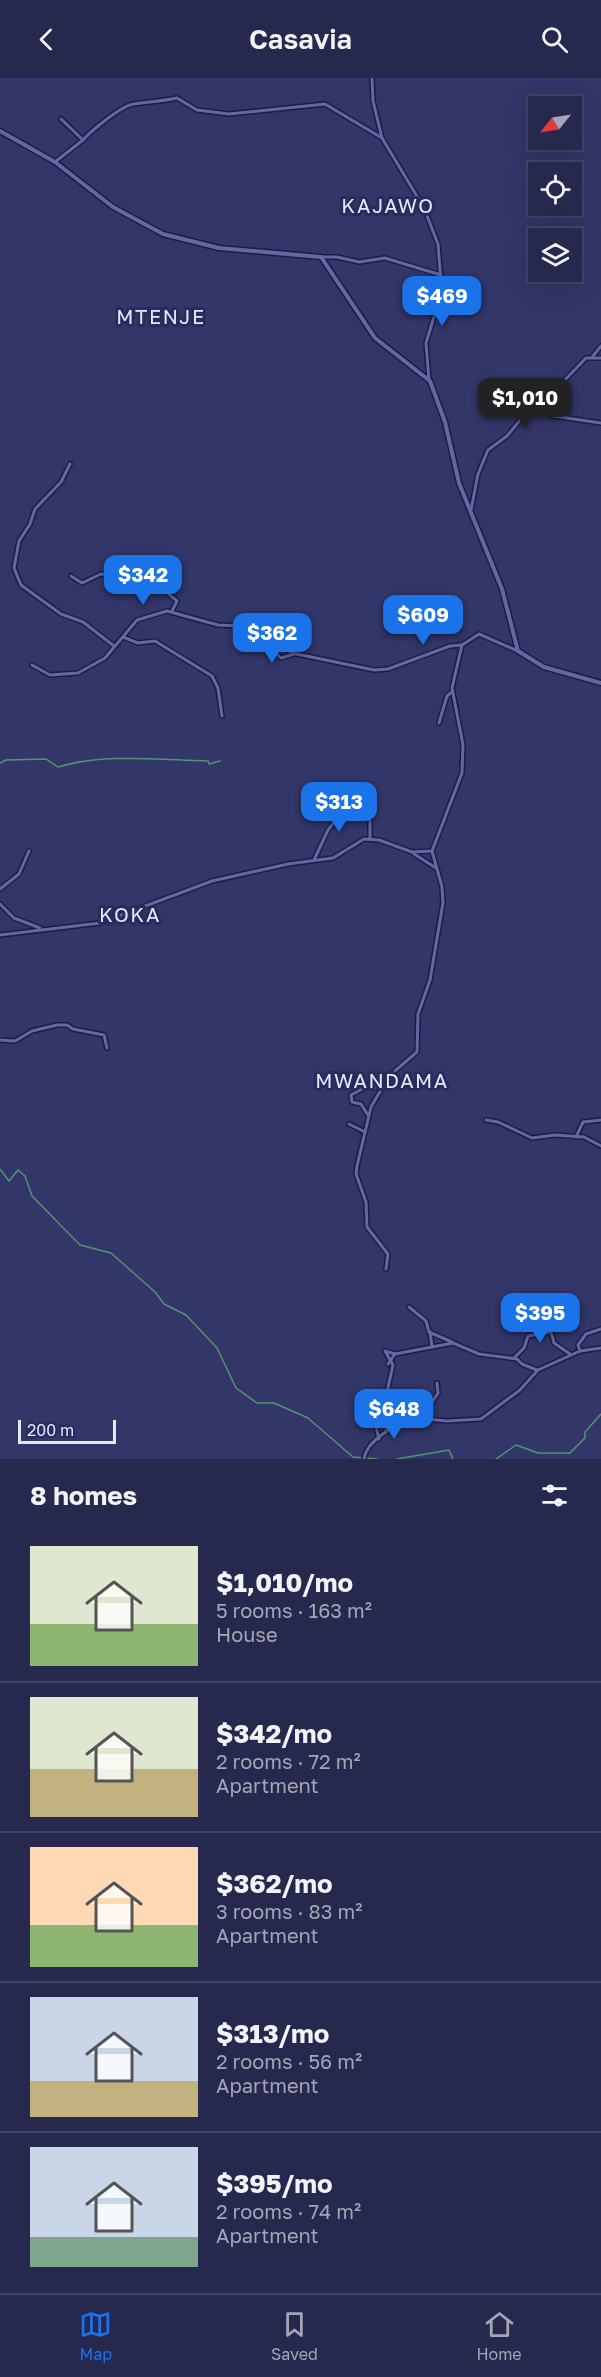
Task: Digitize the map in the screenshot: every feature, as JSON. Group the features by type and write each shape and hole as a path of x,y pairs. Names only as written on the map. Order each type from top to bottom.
{"street":[{"path":"372,78 373,101 382,138 424,208 438,244 441,275 440,297 426,343 429,380 442,412 459,483 499,579 518,651"},
{"path":"55,162 94,128 131,105 144,105 177,98 197,110 229,114 325,104 382,138"},
{"path":"61,119 82,140"},
{"path":"0,131 55,162 113,207 177,239 219,248 338,257 359,262 385,258 441,275"},
{"path":"321,257 375,338 419,375 429,380"},
{"path":"593,356 601,346"},
{"path":"471,510 485,455 507,435 516,423 538,408 586,358 593,356 601,358"},
{"path":"538,408 553,416 601,423"},
{"path":"70,464 61,482 35,509 30,524 20,541 14,568 21,585 61,614 83,622 114,646"},
{"path":"72,576 82,583 101,574 153,577 162,581 165,591 177,601 172,611"},
{"path":"32,665 50,675 68,675 97,663 139,619 172,611 218,626 240,626 267,637 296,654 380,670 462,645 479,634 518,651 544,667 601,683"},
{"path":"123,637 138,643 155,641 212,676 218,688 222,716"},
{"path":"267,637 271,649 281,658 296,654"},
{"path":"387,1269 388,1254 367,1227 365,1194 356,1174 368,1115 388,1077 417,1052 418,1014 430,980 443,903 438,869 432,851 460,783 463,765 463,745 452,692 452,681 462,645"},
{"path":"439,723 447,696 452,692"},
{"path":"314,860 328,830 351,800 370,820 370,839"},
{"path":"0,935 100,923 212,881 333,858 358,842 370,839 412,852 438,869"},
{"path":"0,889 19,874 29,851"},
{"path":"412,852 432,851"},
{"path":"0,904 14,918 41,929"},
{"path":"0,1040 15,1041 43,1028 67,1025 73,1029 104,1035 107,1048"},
{"path":"368,1115 361,1104 352,1102 351,1095 363,1088 375,1088 384,1076 388,1077"},
{"path":"486,1120 498,1122 532,1138 549,1135 587,1138 601,1146"},
{"path":"576,1137 583,1122 601,1120"},
{"path":"349,1124 365,1132"},
{"path":"410,1306 426,1321 432,1347"},
{"path":"579,1351 578,1345 586,1334 601,1329"},
{"path":"429,1332 479,1354 514,1358 537,1370"},
{"path":"514,1358 524,1348 528,1336 547,1332 552,1335 556,1344 570,1354"},
{"path":"388,1364 390,1357 395,1354 453,1343"},
{"path":"364,1457 385,1433 416,1418 481,1419 520,1390 537,1370 570,1354 601,1348"},
{"path":"385,1433 390,1420 387,1392 393,1365 385,1351 395,1354"},
{"path":"423,1417 438,1393 437,1383"},
{"path":"361,1403 372,1410 379,1439"},
{"path":"388,1403 402,1413 416,1418"}],"waterway":[{"path":"0,763 6,760 46,759 58,767 113,759 208,761 209,764 220,761"},
{"path":"0,1169 9,1181 18,1170 25,1176 32,1196 80,1245 111,1253 155,1292 164,1304 186,1315 217,1348 236,1388 257,1403 274,1403 308,1418 353,1457 377,1459"},
{"path":"496,1459 516,1445 538,1453 570,1453 585,1438 585,1432 601,1414"},
{"path":"397,1459 449,1450 453,1459"}],"district":[{"name":"KAJAWO","path":"388,205"},
{"name":"MTENJE","path":"161,316"},
{"name":"KOKA","path":"130,914"},
{"name":"MWANDAMA","path":"382,1080"}]}
